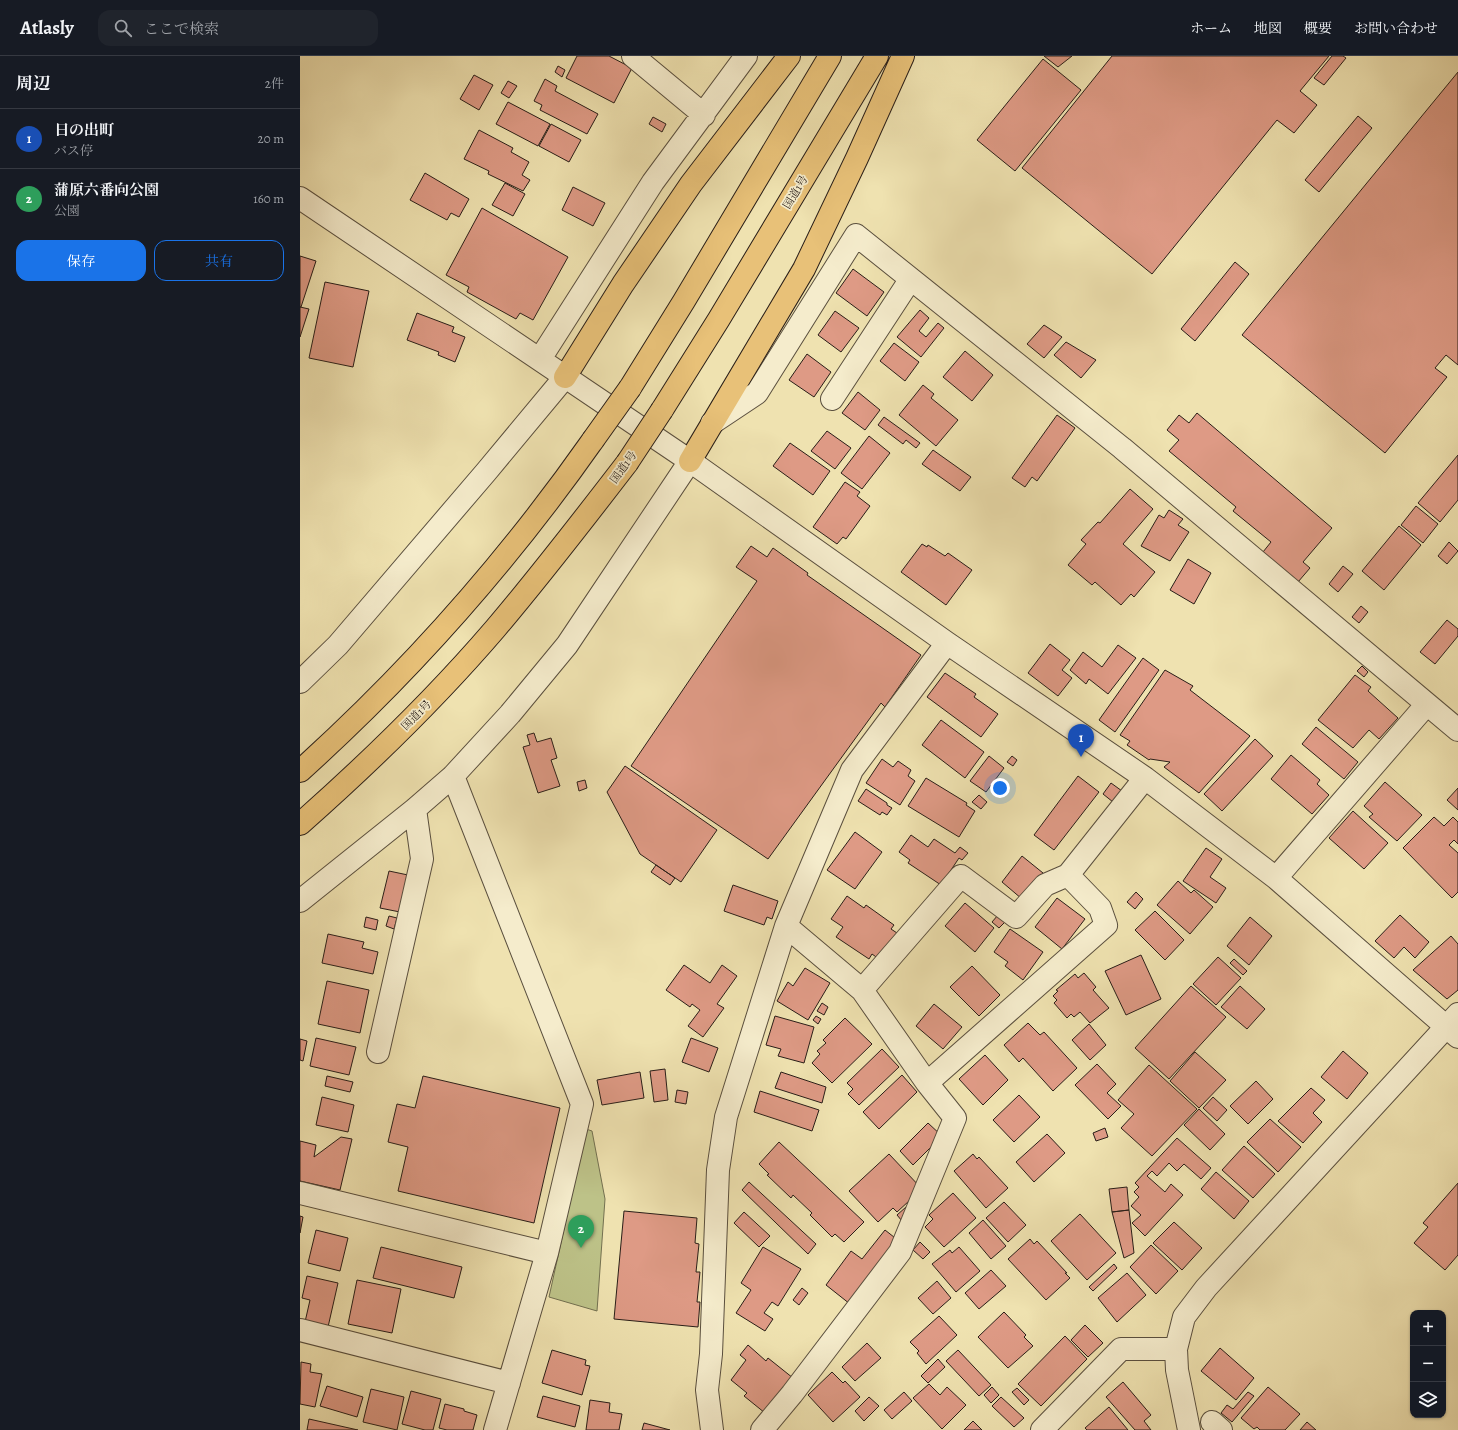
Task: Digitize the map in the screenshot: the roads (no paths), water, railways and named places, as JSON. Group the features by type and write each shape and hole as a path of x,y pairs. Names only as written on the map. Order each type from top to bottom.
{"highway":[{"path":"565,377 623,284 691,184 790,56"},
{"path":"300,771 330,745 398,677 463,607 526,531 630,388 830,56"},
{"name":"国道1号","path":"300,824 358,772 429,702 484,641 556,555 627,463 719,319 877,56"},
{"path":"690,461 804,269 857,158 903,56"}],"street":[{"path":"633,56 704,115"},
{"path":"540,359 653,182 704,115 746,56"},
{"path":"300,198 690,461 947,643 1145,778 1276,878 1454,1026 1206,1288 1184,1317 1176,1350 1177,1370 1189,1430"},
{"path":"712,423 757,393 856,235 910,280 1122,448 1458,730"},
{"path":"832,399 910,280"},
{"path":"300,682 338,645 565,377"},
{"path":"300,901 415,809 452,776 510,714 567,646 690,461"},
{"path":"712,1430 707,1390 711,1354 718,1170 726,1116 786,926 852,770 947,643"},
{"path":"1276,878 1427,704"},
{"path":"452,776 582,1104 547,1253 495,1430"},
{"path":"862,990 961,876 1016,917 1045,885 1068,875 1145,778"},
{"path":"378,1052 422,859 415,809"},
{"path":"927,1083 1106,925 1100,908 1068,875"},
{"path":"762,1430 792,1394 900,1252 955,1118 927,1083 862,990 786,926"},
{"path":"300,1193 547,1253"},
{"path":"300,1330 509,1383"},
{"path":"1042,1430 1121,1349 1176,1350"}],"place":[{"name":"日の出町","path":"1081,757"},
{"name":"蒲原六番向公園","path":"581,1248"}]}
